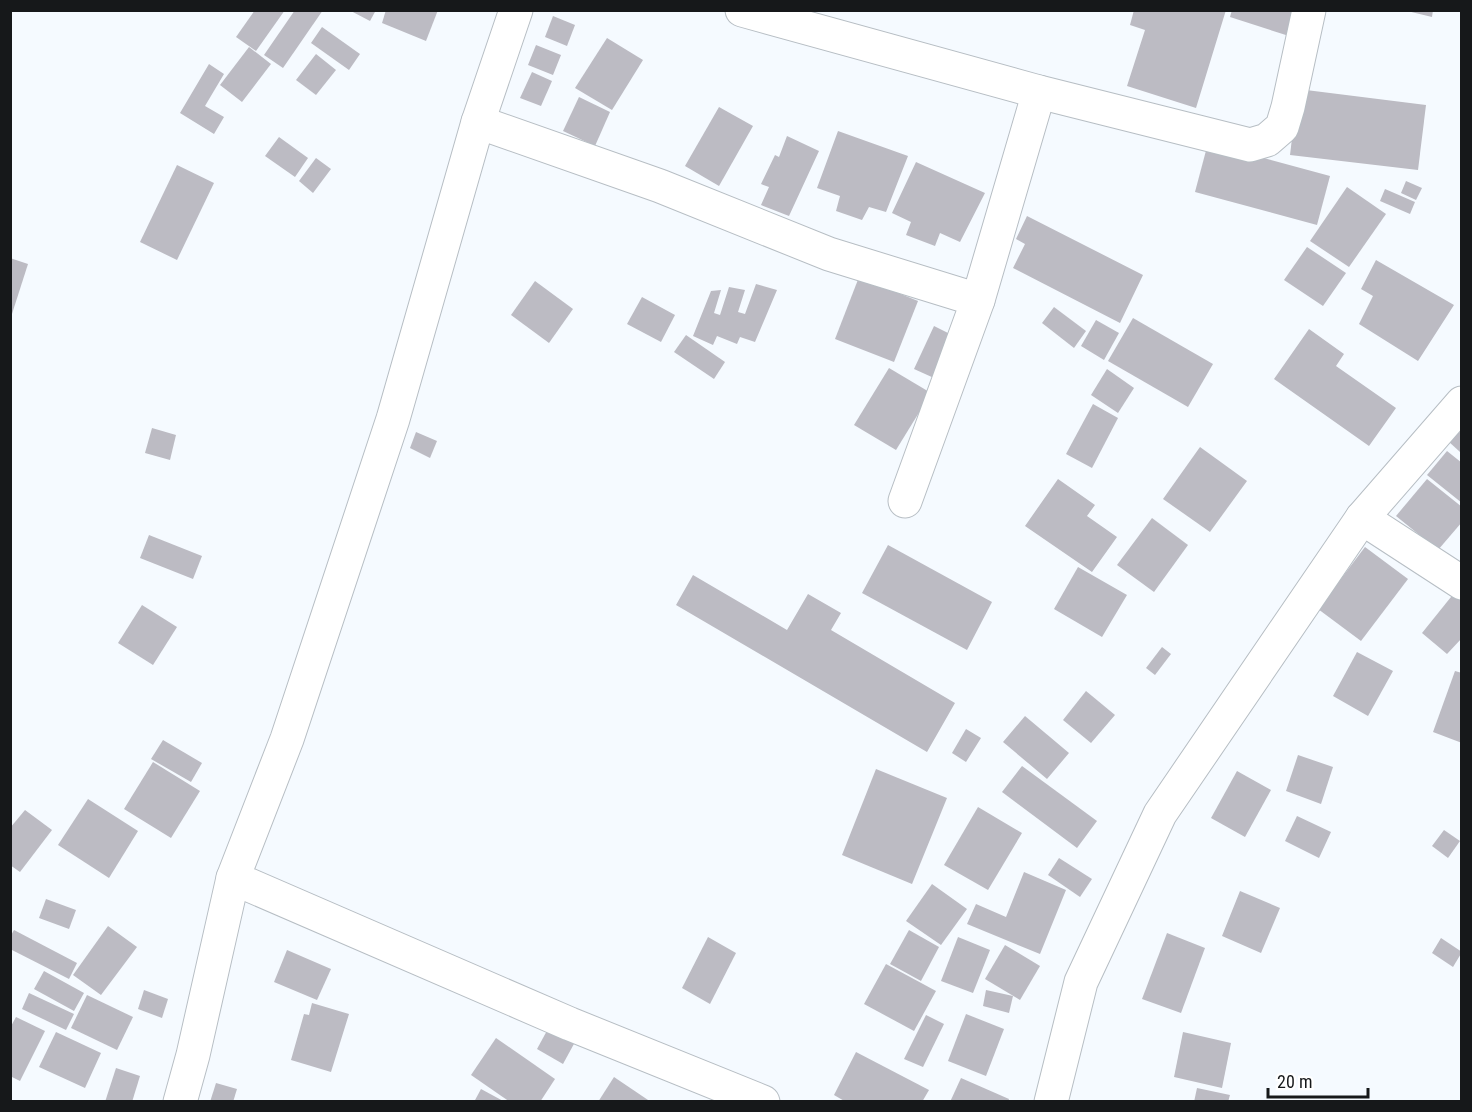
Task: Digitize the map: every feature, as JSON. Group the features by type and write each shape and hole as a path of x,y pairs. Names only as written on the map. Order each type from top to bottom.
{"street":[{"path":"180,1101 193,1055 233,878 287,739 393,419 478,122 516,10"},
{"path":"742,10 1039,92 1250,145 1267,140 1282,127 1309,10"},
{"path":"905,501 978,300 1039,92"},
{"path":"478,122 660,186 829,254 978,300"},
{"path":"1051,1101 1081,982 1160,814 1362,518 1461,403"},
{"path":"1362,518 1461,583"},
{"path":"233,878 570,1024 763,1101"}],"building":[{"path":"255,10 285,10 256,51 236,37"},
{"path":"295,10 323,10 283,68 264,55"},
{"path":"349,10 376,10 370,21"},
{"path":"386,10 438,10 426,41 382,23"},
{"path":"1134,10 1226,10 1196,108 1127,86 1145,30 1130,25"},
{"path":"1232,10 1297,10 1289,36 1230,17"},
{"path":"1403,10 1433,10 1432,17"},
{"path":"553,16 575,25 567,46 545,37"},
{"path":"322,27 360,54 349,70 311,43"},
{"path":"607,38 643,60 612,110 575,88"},
{"path":"536,45 561,55 553,75 528,65"},
{"path":"249,47 271,64 242,102 220,85"},
{"path":"316,54 336,70 316,95 296,80"},
{"path":"209,64 224,74 205,106 224,117 214,134 180,113"},
{"path":"532,72 552,81 541,106 520,98"},
{"path":"1298,89 1426,105 1418,170 1290,155"},
{"path":"579,97 610,112 595,146 563,131"},
{"path":"719,107 753,126 719,186 685,166"},
{"path":"838,131 908,156 886,212 869,207 862,220 836,211 840,196 817,188"},
{"path":"787,136 819,151 789,216 761,205 769,187 761,184 775,155 779,157"},
{"path":"279,137 308,158 295,177 265,156"},
{"path":"1208,143 1330,176 1317,225 1195,192"},
{"path":"316,158 331,169 313,193 299,181"},
{"path":"916,162 985,193 960,242 940,233 935,246 906,235 911,222 892,213"},
{"path":"177,165 214,183 177,260 140,242"},
{"path":"1406,181 1422,188 1416,200 1401,193"},
{"path":"1347,187 1386,214 1349,267 1310,241"},
{"path":"1385,189 1415,202 1410,214 1380,201"},
{"path":"1027,216 1143,275 1120,323 1013,268 1025,244 1016,239"},
{"path":"1307,247 1346,273 1323,306 1284,280"},
{"path":"10,258 28,264 11,317 10,317"},
{"path":"1376,260 1454,305 1418,361 1359,324 1373,296 1361,289"},
{"path":"859,277 918,301 894,362 835,339"},
{"path":"535,281 573,309 549,343 511,315"},
{"path":"756,284 777,290 755,342 740,337 737,344 717,336 713,345 693,336 711,291 721,290 714,313 720,315 729,287 745,290 738,312 745,314"},
{"path":"642,297 675,315 661,342 627,324"},
{"path":"1054,307 1086,331 1074,348 1042,323"},
{"path":"1133,318 1213,364 1188,407 1108,361"},
{"path":"1096,320 1119,333 1104,360 1081,346"},
{"path":"934,326 954,336 934,378 914,369"},
{"path":"1309,329 1344,354 1336,366 1396,408 1369,446 1274,379"},
{"path":"686,335 725,362 714,379 674,352"},
{"path":"889,368 931,393 896,450 854,425"},
{"path":"1107,369 1134,388 1118,413 1091,395"},
{"path":"1093,404 1118,418 1092,468 1066,454"},
{"path":"152,428 176,435 170,460 145,453"},
{"path":"1457,430 1462,434 1460,452 1448,441"},
{"path":"416,432 437,441 430,458 410,448"},
{"path":"1200,447 1247,481 1210,532 1163,499"},
{"path":"1447,451 1462,463 1462,503 1427,475"},
{"path":"1058,479 1095,505 1087,516 1117,537 1092,572 1025,526"},
{"path":"1427,479 1462,507 1462,522 1438,550 1396,516"},
{"path":"1152,518 1188,545 1154,592 1117,565"},
{"path":"149,535 202,556 193,579 140,558"},
{"path":"888,545 992,602 967,650 862,593"},
{"path":"1365,547 1408,579 1361,641 1318,609"},
{"path":"1078,567 1127,595 1102,637 1054,609"},
{"path":"693,575 787,630 808,594 841,613 831,630 955,703 927,752 676,605"},
{"path":"1455,592 1462,598 1462,638 1447,654 1422,633"},
{"path":"142,605 177,627 153,665 118,643"},
{"path":"1162,647 1171,654 1155,675 1146,668"},
{"path":"1357,652 1393,671 1368,716 1333,696"},
{"path":"1455,671 1462,673 1462,743 1433,732"},
{"path":"1086,691 1115,715 1091,743 1063,720"},
{"path":"1025,716 1069,753 1047,779 1003,742"},
{"path":"966,729 981,738 966,762 952,753"},
{"path":"163,740 202,763 191,782 151,759"},
{"path":"1298,755 1333,767 1321,804 1286,791"},
{"path":"153,762 200,791 171,838 124,809"},
{"path":"1022,766 1097,821 1077,848 1002,792"},
{"path":"876,769 947,798 912,884 842,855"},
{"path":"1237,771 1271,790 1245,837 1211,818"},
{"path":"88,799 138,831 109,878 58,845"},
{"path":"978,807 1022,833 988,890 944,865"},
{"path":"25,810 52,830 20,872 10,865 10,828"},
{"path":"1297,816 1331,832 1319,858 1285,841"},
{"path":"1444,830 1460,841 1448,858 1432,846"},
{"path":"1059,858 1092,879 1080,897 1048,875"},
{"path":"1024,872 1066,890 1040,954 967,924 976,904 1006,917"},
{"path":"932,884 967,909 941,945 906,921"},
{"path":"1240,891 1280,908 1261,953 1222,936"},
{"path":"46,899 76,910 69,929 39,918"},
{"path":"108,926 137,947 101,995 73,975"},
{"path":"14,930 77,963 69,979 10,949 10,937"},
{"path":"909,930 939,947 921,981 890,964"},
{"path":"1167,933 1205,948 1181,1013 1142,999"},
{"path":"708,937 736,953 710,1004 682,988"},
{"path":"958,937 990,950 973,993 941,981"},
{"path":"1441,938 1462,952 1453,967 1432,953"},
{"path":"1005,945 1040,966 1020,1000 985,979"},
{"path":"287,950 331,969 317,1000 274,982"},
{"path":"886,964 936,991 914,1031 864,1004"},
{"path":"44,971 84,993 74,1011 34,989"},
{"path":"144,990 168,999 162,1018 138,1009"},
{"path":"986,990 1013,996 1009,1013 983,1006"},
{"path":"29,993 74,1014 66,1030 22,1009"},
{"path":"87,995 133,1017 117,1050 71,1028"},
{"path":"312,1003 349,1014 331,1072 291,1060 304,1014 309,1015"},
{"path":"966,1014 1004,1029 986,1076 948,1061"},
{"path":"926,1015 944,1024 923,1067 904,1059"},
{"path":"16,1017 45,1031 20,1081 10,1076 10,1028"},
{"path":"549,1027 575,1042 563,1064 537,1049"},
{"path":"56,1032 101,1053 85,1088 39,1067"},
{"path":"1183,1032 1231,1043 1222,1088 1174,1077"},
{"path":"496,1038 555,1079 540,1102 510,1102 471,1075"},
{"path":"856,1052 929,1090 922,1102 846,1102 834,1095"},
{"path":"116,1068 140,1076 132,1102 105,1102"},
{"path":"614,1077 651,1102 598,1102"},
{"path":"961,1078 1009,1099 1008,1102 950,1102"},
{"path":"216,1083 237,1089 233,1102 210,1102"},
{"path":"1197,1088 1230,1095 1228,1102 1194,1102"},
{"path":"481,1089 505,1102 474,1102"}]}
